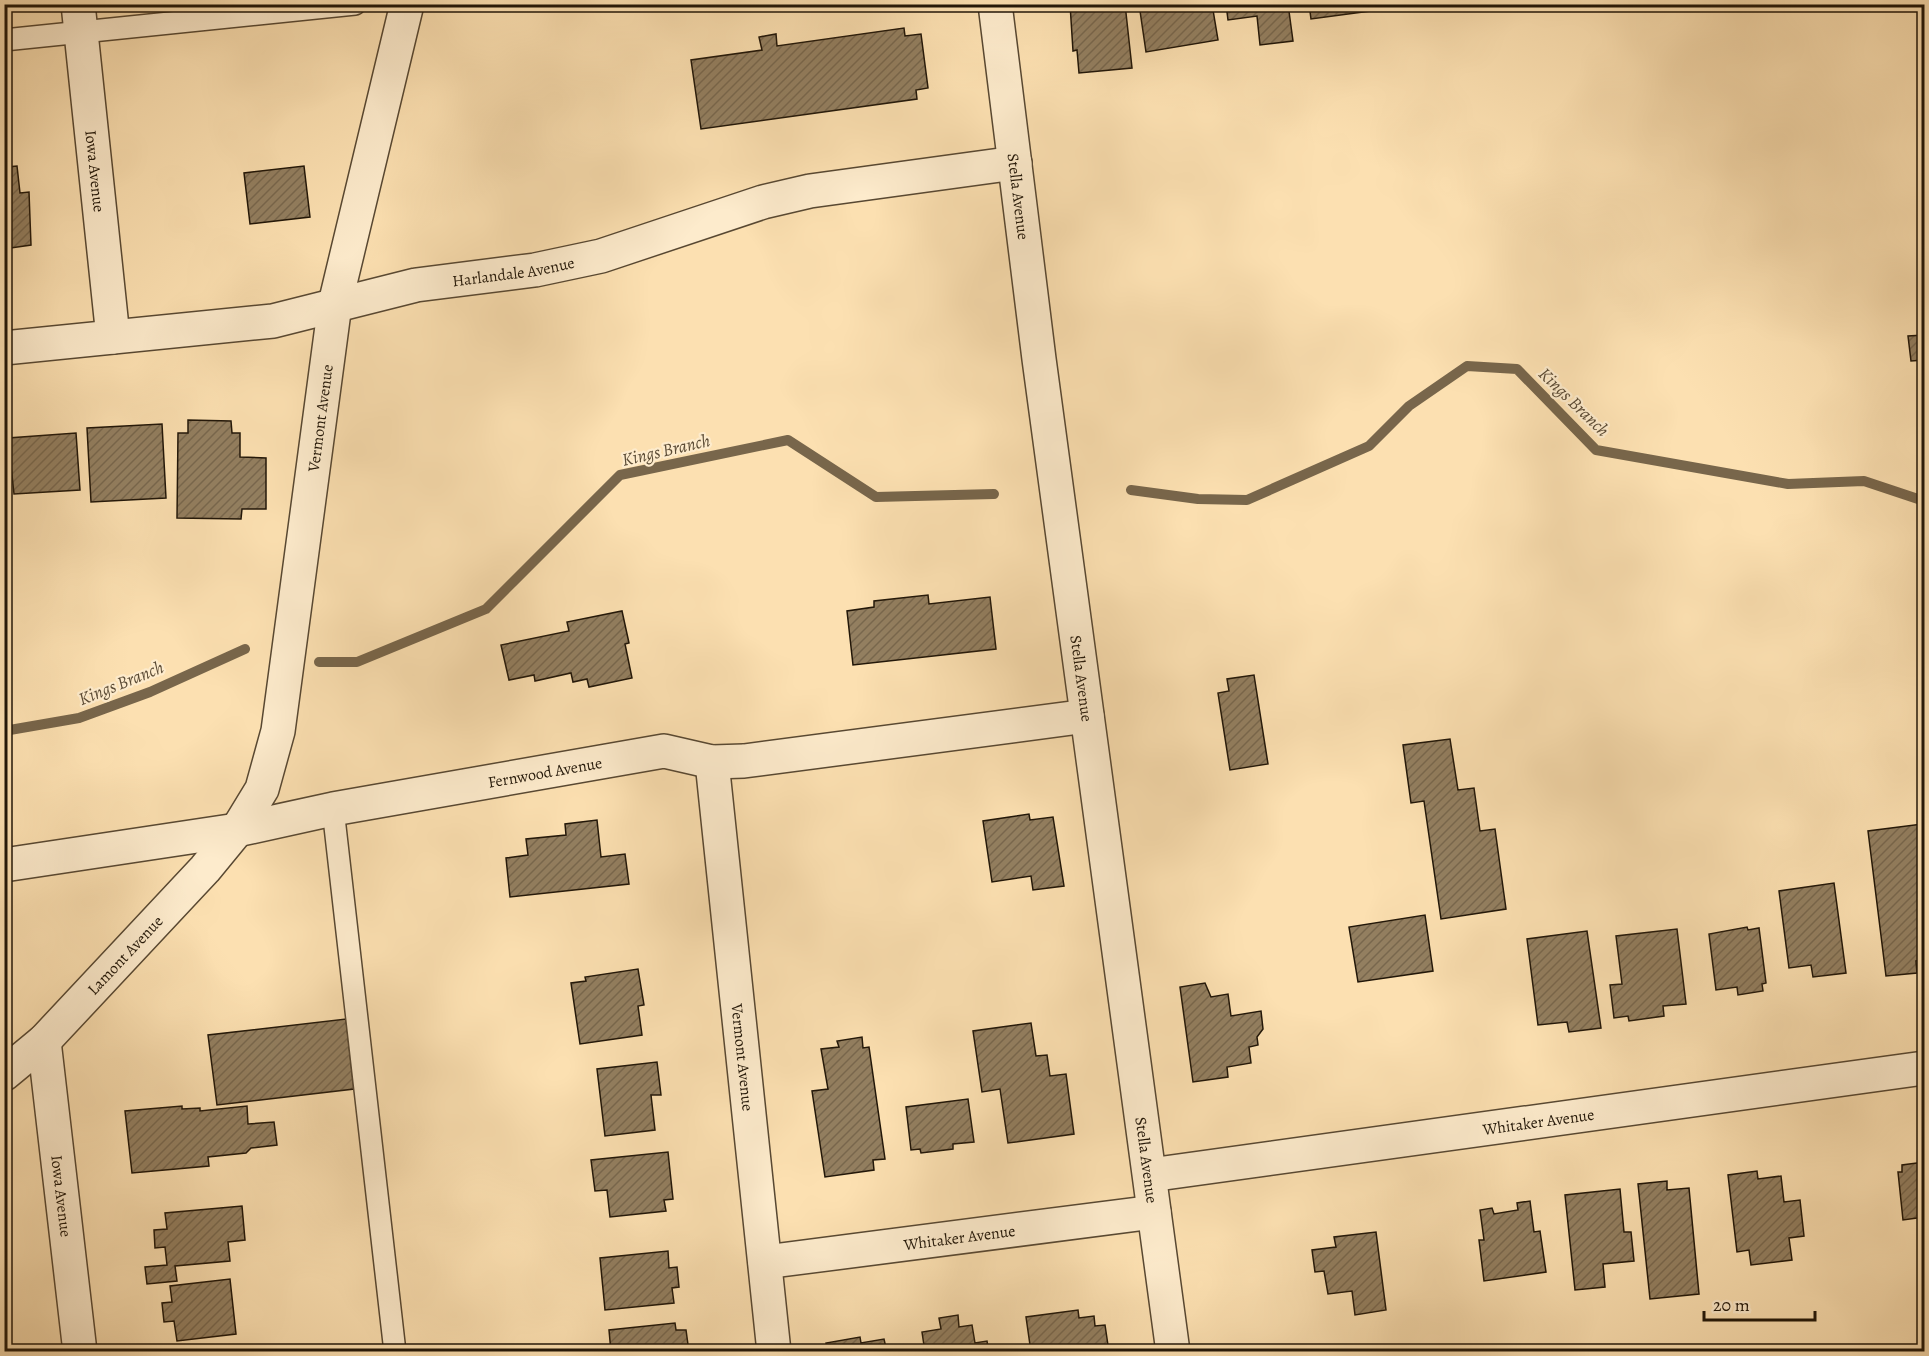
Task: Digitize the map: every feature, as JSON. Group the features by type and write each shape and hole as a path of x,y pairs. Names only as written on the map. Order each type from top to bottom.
{"street":[{"name":"Vermont Avenue","path":"237,830 262,789 278,731 335,304 407,4"},
{"name":"Stella Avenue","path":"995,4 1087,716 1173,1352"},
{"name":"Iowa Avenue","path":"80,18 112,337"},
{"name":"Harlandale Avenue","path":"4,348 273,321 416,285 535,270 601,256 763,202 810,191 1015,163"},
{"name":"Fernwood Avenue","path":"4,865 237,830 333,809 664,751 712,762 744,761 1087,716"},
{"name":"Vermont Avenue","path":"712,762 774,1352"},
{"name":"Lamont Avenue","path":"4,1074 44,1041 205,869 237,830"},
{"name":"Iowa Avenue","path":"44,1041 80,1352"},
{"name":"Whitaker Avenue","path":"1150,1175 1924,1068"},
{"name":"Whitaker Avenue","path":"765,1262 1154,1212"}],"lane":[{"path":"4,40 80,18 355,4"},
{"path":"333,809 395,1352"}],"building":[{"path":"1070,4 1125,4 1132,68 1079,73 1077,50 1073,51"},
{"path":"1139,4 1212,4 1218,40 1146,52"},
{"path":"1226,4 1288,4 1293,41 1260,45 1257,16 1228,20"},
{"path":"1309,4 1384,4 1385,9 1311,19"},
{"path":"904,28 905,36 921,34 928,88 916,90 917,99 701,129 691,60 762,50 759,37 776,34 777,46"},
{"path":"4,156 6,167 17,166 20,193 29,192 31,245 4,249"},
{"path":"304,166 310,217 250,224 244,173"},
{"path":"1924,335 1924,360 1911,361 1908,336"},
{"path":"188,420 231,421 232,433 240,433 240,457 266,458 266,509 242,509 241,519 177,518 178,433 188,433"},
{"path":"162,424 166,498 91,502 87,428"},
{"path":"76,433 80,490 14,494 8,438"},
{"path":"928,595 929,604 990,597 996,649 853,665 847,611 874,607 874,601"},
{"path":"622,611 629,643 625,644 632,678 589,687 587,679 573,682 571,673 535,681 534,675 509,680 501,645 569,631 567,622"},
{"path":"1254,675 1268,764 1230,770 1218,693 1229,691 1227,679"},
{"path":"1450,739 1458,790 1474,788 1480,831 1495,829 1506,909 1441,919 1424,801 1411,803 1403,745"},
{"path":"1029,814 1030,820 1053,817 1064,886 1033,890 1031,876 992,882 983,821"},
{"path":"597,820 601,857 625,854 629,884 510,897 506,858 528,855 526,839 566,835 565,824"},
{"path":"1922,824 1924,960 1916,961 1917,973 1886,976 1868,831"},
{"path":"1834,883 1846,973 1813,977 1811,965 1789,968 1779,891"},
{"path":"1425,915 1433,971 1358,982 1349,927"},
{"path":"1747,927 1748,930 1759,928 1766,983 1762,984 1763,991 1738,995 1737,987 1716,990 1709,934"},
{"path":"1677,929 1686,1004 1663,1006 1664,1016 1629,1021 1628,1016 1614,1018 1610,985 1622,984 1616,936"},
{"path":"1587,931 1601,1028 1569,1032 1567,1022 1538,1025 1527,939"},
{"path":"638,969 644,1005 638,1006 642,1035 580,1044 571,983 586,981 585,977"},
{"path":"1205,983 1211,997 1228,994 1231,1016 1261,1011 1263,1029 1257,1037 1258,1045 1249,1047 1251,1063 1227,1067 1228,1077 1193,1082 1180,987"},
{"path":"346,1019 354,1089 217,1105 208,1035"},
{"path":"1031,1023 1036,1056 1047,1055 1050,1076 1066,1074 1074,1134 1008,1143 1000,1089 982,1092 973,1031"},
{"path":"862,1037 863,1048 869,1047 885,1159 873,1160 874,1170 825,1177 812,1091 828,1089 821,1049 839,1047 837,1041"},
{"path":"657,1062 661,1095 651,1095 655,1130 605,1136 597,1069"},
{"path":"968,1099 974,1142 953,1144 953,1149 921,1153 920,1149 911,1150 906,1107"},
{"path":"182,1106 182,1109 200,1108 200,1111 247,1106 248,1124 274,1122 277,1145 251,1148 246,1153 208,1157 209,1166 132,1173 125,1111"},
{"path":"668,1152 673,1199 664,1200 666,1211 610,1217 607,1190 595,1191 591,1160"},
{"path":"1924,1162 1924,1217 1903,1220 1898,1172 1902,1172 1902,1165"},
{"path":"1757,1171 1758,1179 1781,1176 1784,1202 1800,1200 1804,1236 1789,1238 1792,1260 1751,1265 1749,1250 1737,1252 1728,1175"},
{"path":"1667,1181 1667,1190 1689,1188 1699,1294 1650,1299 1638,1184"},
{"path":"1620,1189 1624,1232 1631,1232 1634,1261 1603,1264 1605,1287 1575,1290 1565,1195"},
{"path":"1530,1201 1534,1232 1540,1231 1546,1272 1484,1281 1479,1240 1484,1240 1480,1210 1492,1208 1494,1214 1518,1210 1517,1203"},
{"path":"242,1206 245,1240 228,1242 230,1261 175,1266 177,1281 147,1284 145,1267 167,1265 165,1247 155,1248 154,1230 167,1229 165,1213"},
{"path":"1376,1232 1386,1310 1355,1315 1352,1291 1328,1294 1324,1271 1315,1272 1312,1250 1336,1247 1334,1237"},
{"path":"668,1251 669,1268 677,1267 679,1287 672,1288 674,1303 605,1310 600,1258"},
{"path":"230,1279 236,1334 177,1341 174,1321 164,1322 162,1303 172,1302 170,1286"},
{"path":"1078,1310 1079,1318 1094,1316 1095,1326 1105,1325 1109,1352 1031,1352 1026,1317"},
{"path":"958,1315 959,1327 972,1325 975,1343 987,1341 989,1352 925,1352 922,1332 941,1329 939,1318"},
{"path":"675,1323 676,1330 686,1330 689,1352 611,1352 609,1330"},
{"path":"860,1337 861,1343 884,1339 887,1352 828,1352 826,1343"}],"waterway":[{"name":"Kings Branch","path":"1131,490 1198,499 1247,500 1369,446 1409,406 1467,366 1517,369 1596,450 1788,484 1864,481 1924,501"},
{"name":"Kings Branch","path":"319,662 357,662 486,609 620,475 788,440 876,497 994,494"},
{"name":"Kings Branch","path":"4,731 79,718 150,692 245,649"}]}
